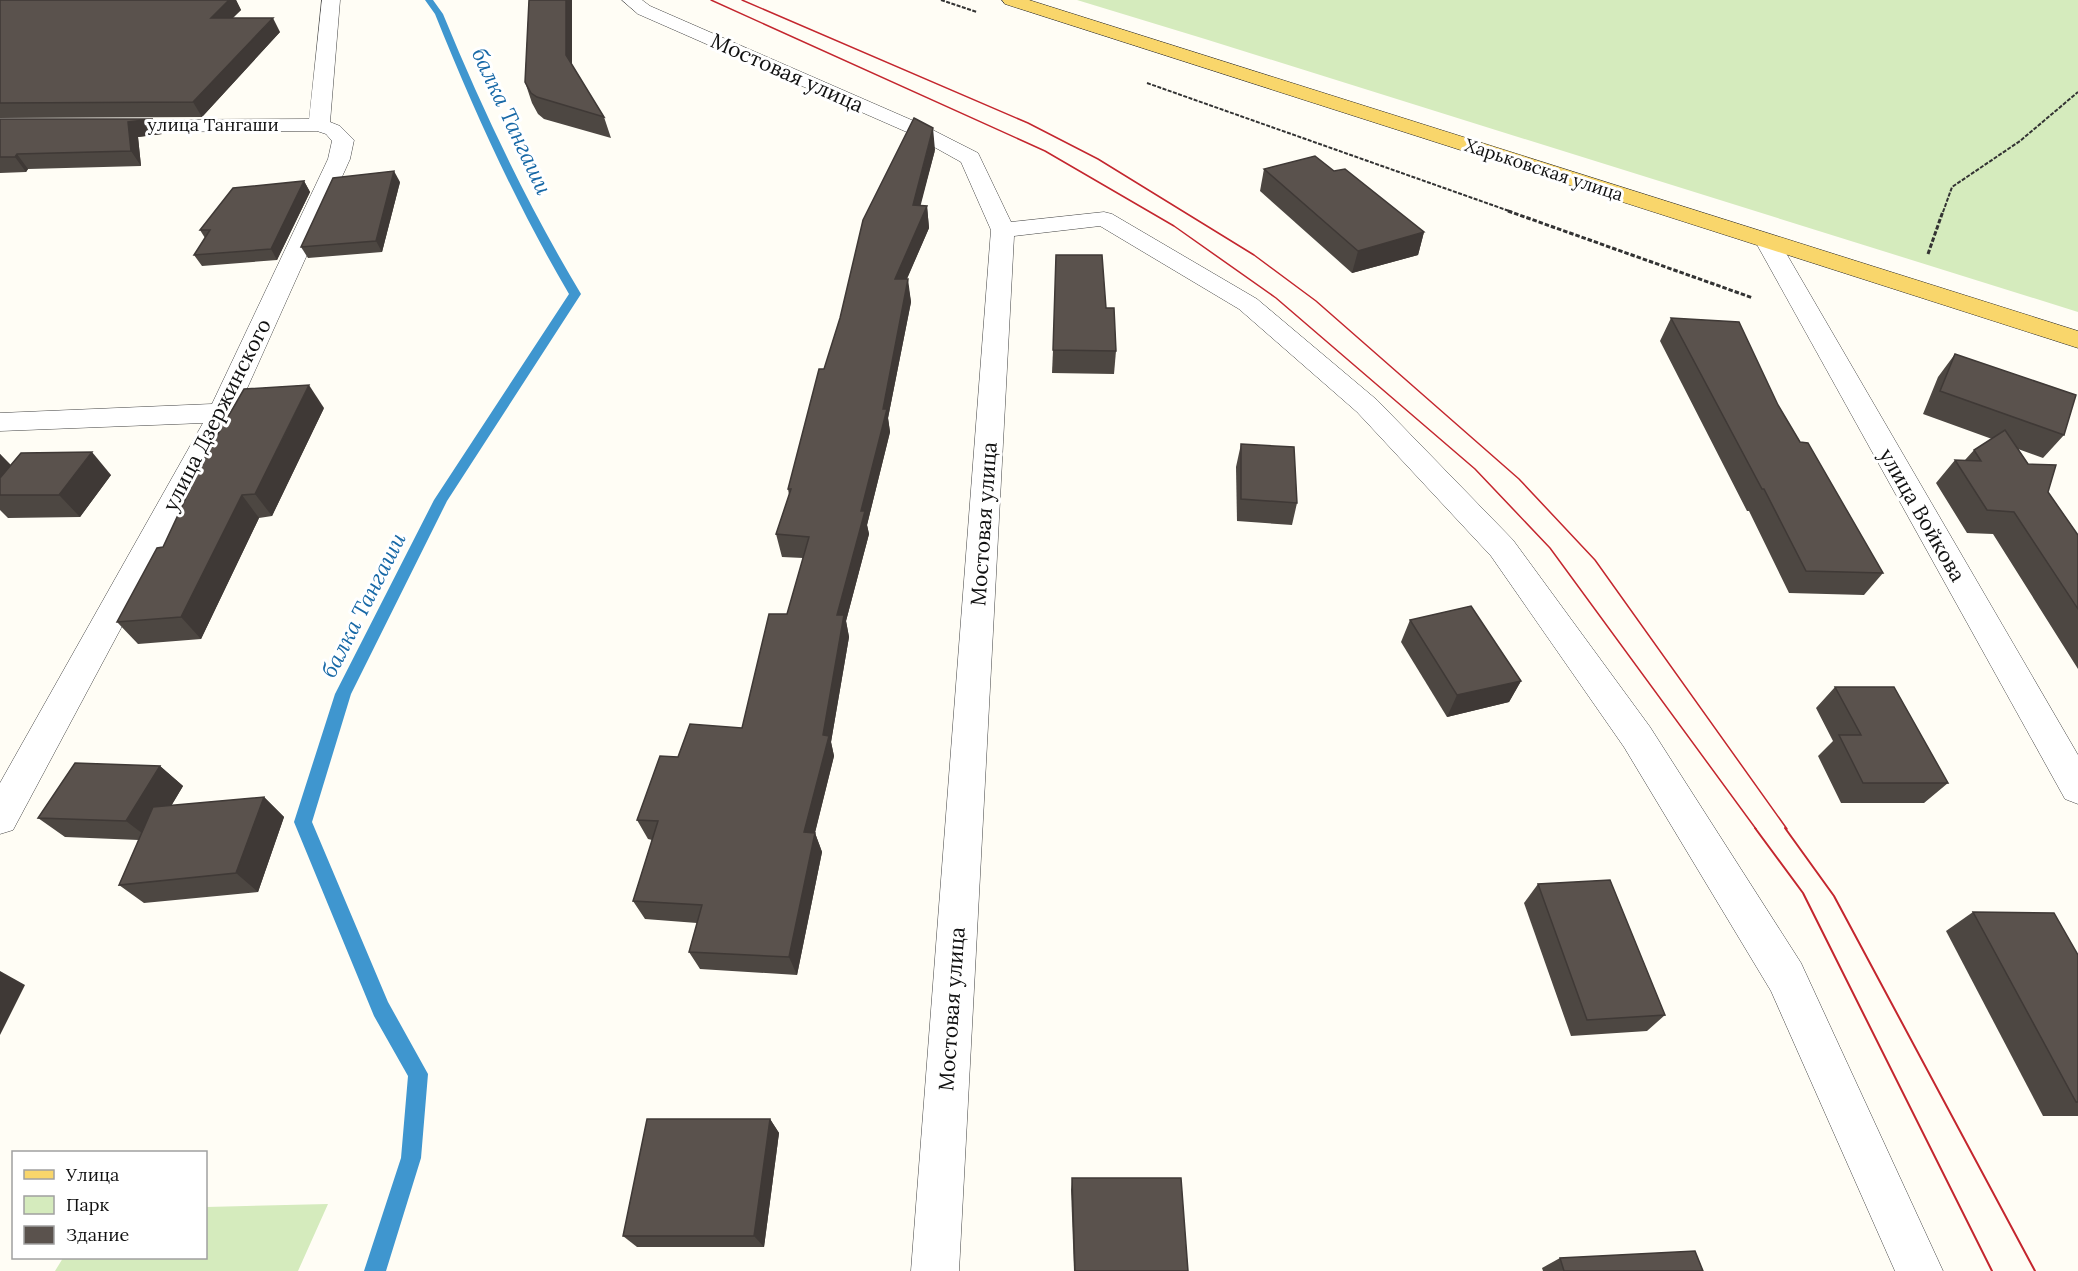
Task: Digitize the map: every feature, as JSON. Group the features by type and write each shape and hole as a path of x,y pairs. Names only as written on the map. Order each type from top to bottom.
{"main road":[{"name":"Харьковская улица","path":"1011,0 2078,340"}],"street":[{"path":"319,124 331,0"},
{"name":"Мостовая улица","path":"632,0 644,10 916,129 970,158 1003,230 935,1271"},
{"name":"улица Тангаши","path":"94,126 319,124"},
{"name":"улица Дзержинского","path":"0,818 222,413 339,159 343,140 333,130 319,124"},
{"path":"1003,230 1104,219 1248,304 1367,406 1502,548 1637,737 1786,977 1919,1271"},
{"name":"улица Войкова","path":"1767,241 2078,788"},
{"path":"0,422 222,413"}],"path":[{"path":"941,0 981,13"},
{"path":"1143,81 1811,319"},
{"path":"1916,288 1952,187 2020,141 2078,94"}],"green space":[{"path":"1077,0 2078,0 2078,312 1205,39"},
{"path":"328,1204 298,1271 55,1271 62,1259 207,1259 207,1207"}],"building":[{"path":"0,0 229,0 211,18 273,18 193,102 0,103"},
{"path":"529,0 566,0 566,55 604,117 537,97 531,93 525,82"},
{"path":"914,118 933,128 913,205 927,206 895,279 908,279 883,409 887,409 861,511 865,511 837,615 844,615 823,735 829,736 804,832 815,833 789,957 689,952 702,905 633,901 658,821 637,820 660,756 678,757 690,724 742,728 769,614 787,614 809,537 776,534 791,489 788,489 819,369 824,369 840,318 863,220"},
{"path":"0,119 153,119 128,122 131,151 17,154 15,157 0,157"},
{"path":"1315,156 1334,171 1345,169 1424,232 1358,251 1264,169"},
{"path":"394,171 376,241 301,247 333,178"},
{"path":"304,181 271,249 194,255 210,230 200,230 233,188"},
{"path":"1056,255 1102,255 1106,308 1114,308 1116,351 1053,350"},
{"path":"1671,318 1739,322 1778,405 1800,442 1808,443 1883,573 1806,571"},
{"path":"1955,354 2076,395 2064,435 1940,391"},
{"path":"309,385 255,494 242,495 181,617 117,622 157,548 163,547 207,453 244,389"},
{"path":"2005,430 2028,464 2056,465 2048,492 2078,535 2078,609 2014,512 1987,510 1955,460 1981,461 1974,450"},
{"path":"1241,444 1294,447 1297,503 1241,499"},
{"path":"92,452 59,495 0,495 0,478 21,453"},
{"path":"1471,606 1521,681 1457,695 1410,620"},
{"path":"1835,687 1894,687 1948,783 1863,783 1839,735 1861,735"},
{"path":"75,763 160,766 126,821 38,818"},
{"path":"264,797 236,873 119,885 153,807"},
{"path":"1610,880 1665,1015 1587,1020 1538,884"},
{"path":"1973,912 2054,913 2078,955 2078,1102 2076,1102"},
{"path":"647,1119 770,1119 754,1236 623,1236"},
{"path":"1072,1178 1181,1178 1188,1271 1075,1271"},
{"path":"1695,1251 1703,1271 1564,1271 1560,1258"}],"waterway":[{"name":"балка Тангаши","path":"375,1271 411,1158 418,1074 381,1009 303,822 343,694 441,500 575,294 518,192 439,14 429,0"}],"tram line":[{"path":"711,0 1045,151 1174,226 1276,298 1475,469 1550,548 1756,829"},
{"path":"742,0 1028,123 1098,159 1254,255 1316,301 1519,479 1595,560 1787,829"},
{"path":"1755,828 1803,893 1992,1271"},
{"path":"1785,828 1834,896 2035,1271"}]}
